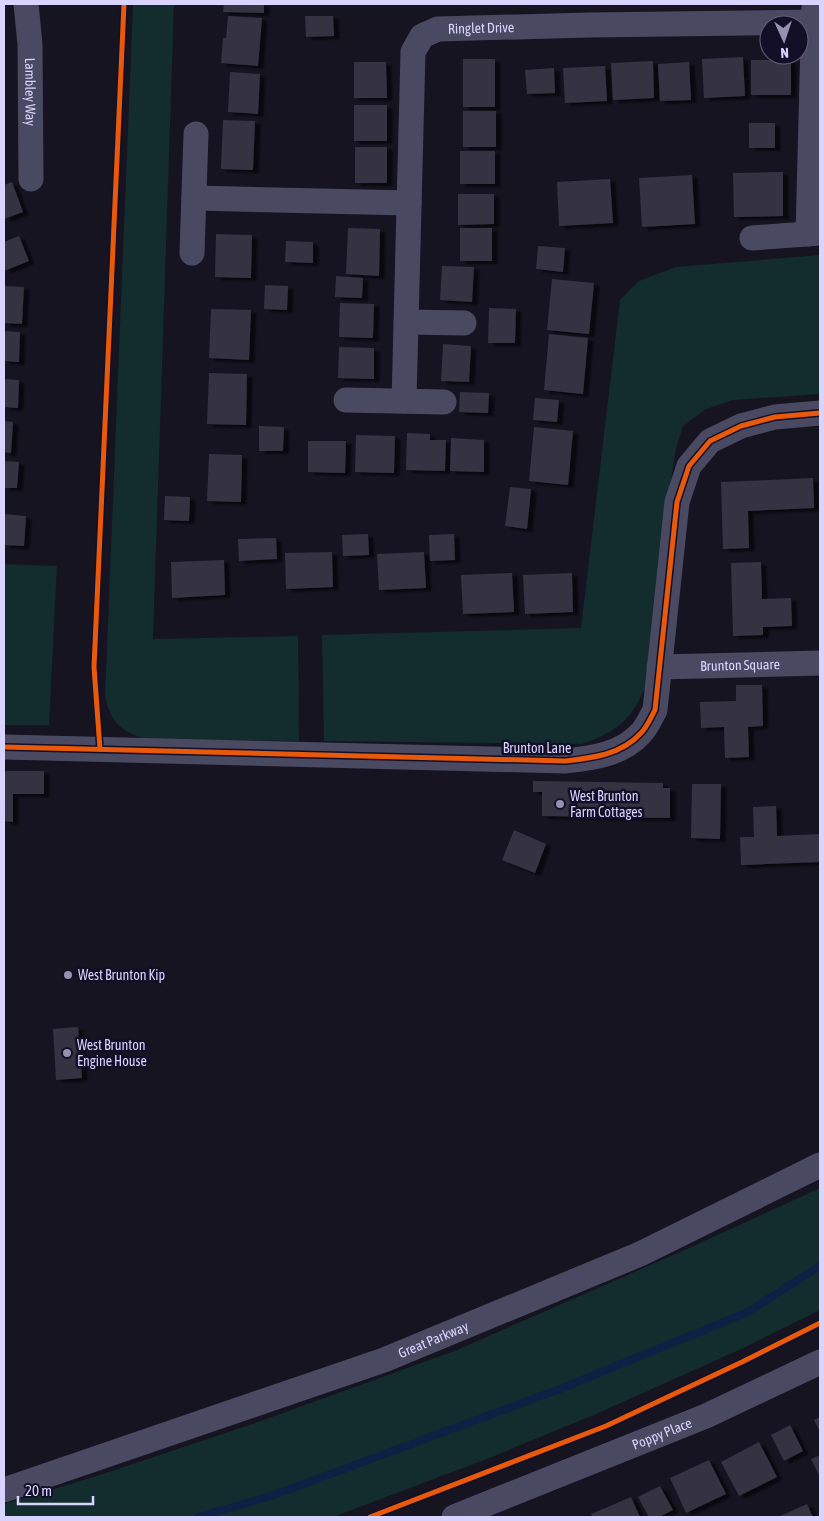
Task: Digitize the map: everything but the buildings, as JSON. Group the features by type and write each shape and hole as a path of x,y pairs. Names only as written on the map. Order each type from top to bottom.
{"street":[{"name":"Lambley Way","path":"26,4 30,44 31,179"},
{"name":"Ringlet Drive","path":"404,401 413,52 422,36 438,28 590,14 816,16 814,234 752,238"},
{"path":"192,253 196,134"},
{"path":"194,198 409,203"},
{"path":"406,322 464,323"},
{"path":"346,400 444,402"},
{"name":"Brunton Lane","path":"4,747 565,761 596,757 622,748 641,733 655,710 677,502 689,466 710,441 741,426 775,416 820,413"},
{"name":"Brunton Square","path":"659,667 820,662"},
{"name":"Great Parkway","path":"4,1488 34,1480 384,1360 640,1254 820,1166"},
{"name":"Poppy Place","path":"454,1517 504,1508 820,1362"}],"green space":[{"path":"133,4 174,4 153,639 298,636 299,741 145,739 123,729 118,724 111,713 105,697"},
{"path":"820,255 820,394 733,400 706,409 683,426 676,448 665,520 650,675 633,711 618,727 582,744 324,741 322,635 581,628 620,300 639,281 676,267"},
{"path":"4,564 57,566 49,725 4,725"},
{"path":"820,1188 820,1310 739,1350 596,1414 487,1459 333,1517 4,1517 4,1504 103,1474 258,1422 457,1350"}],"waterway":[{"path":"198,1517 271,1496 560,1389 748,1312 820,1266"}],"cycle path":[{"path":"100,749 94,667 124,4"},
{"path":"4,747 565,761 596,757 615,751 641,733 655,710 677,502 689,466 710,441 741,426 775,417 820,413"},
{"path":"370,1517 606,1426 820,1323"}],"place":[{"name":"West Brunton Farm Cottages","path":"560,804"},
{"name":"West Brunton Kip","path":"68,975"},
{"name":"West Brunton Engine House","path":"67,1053"}]}
